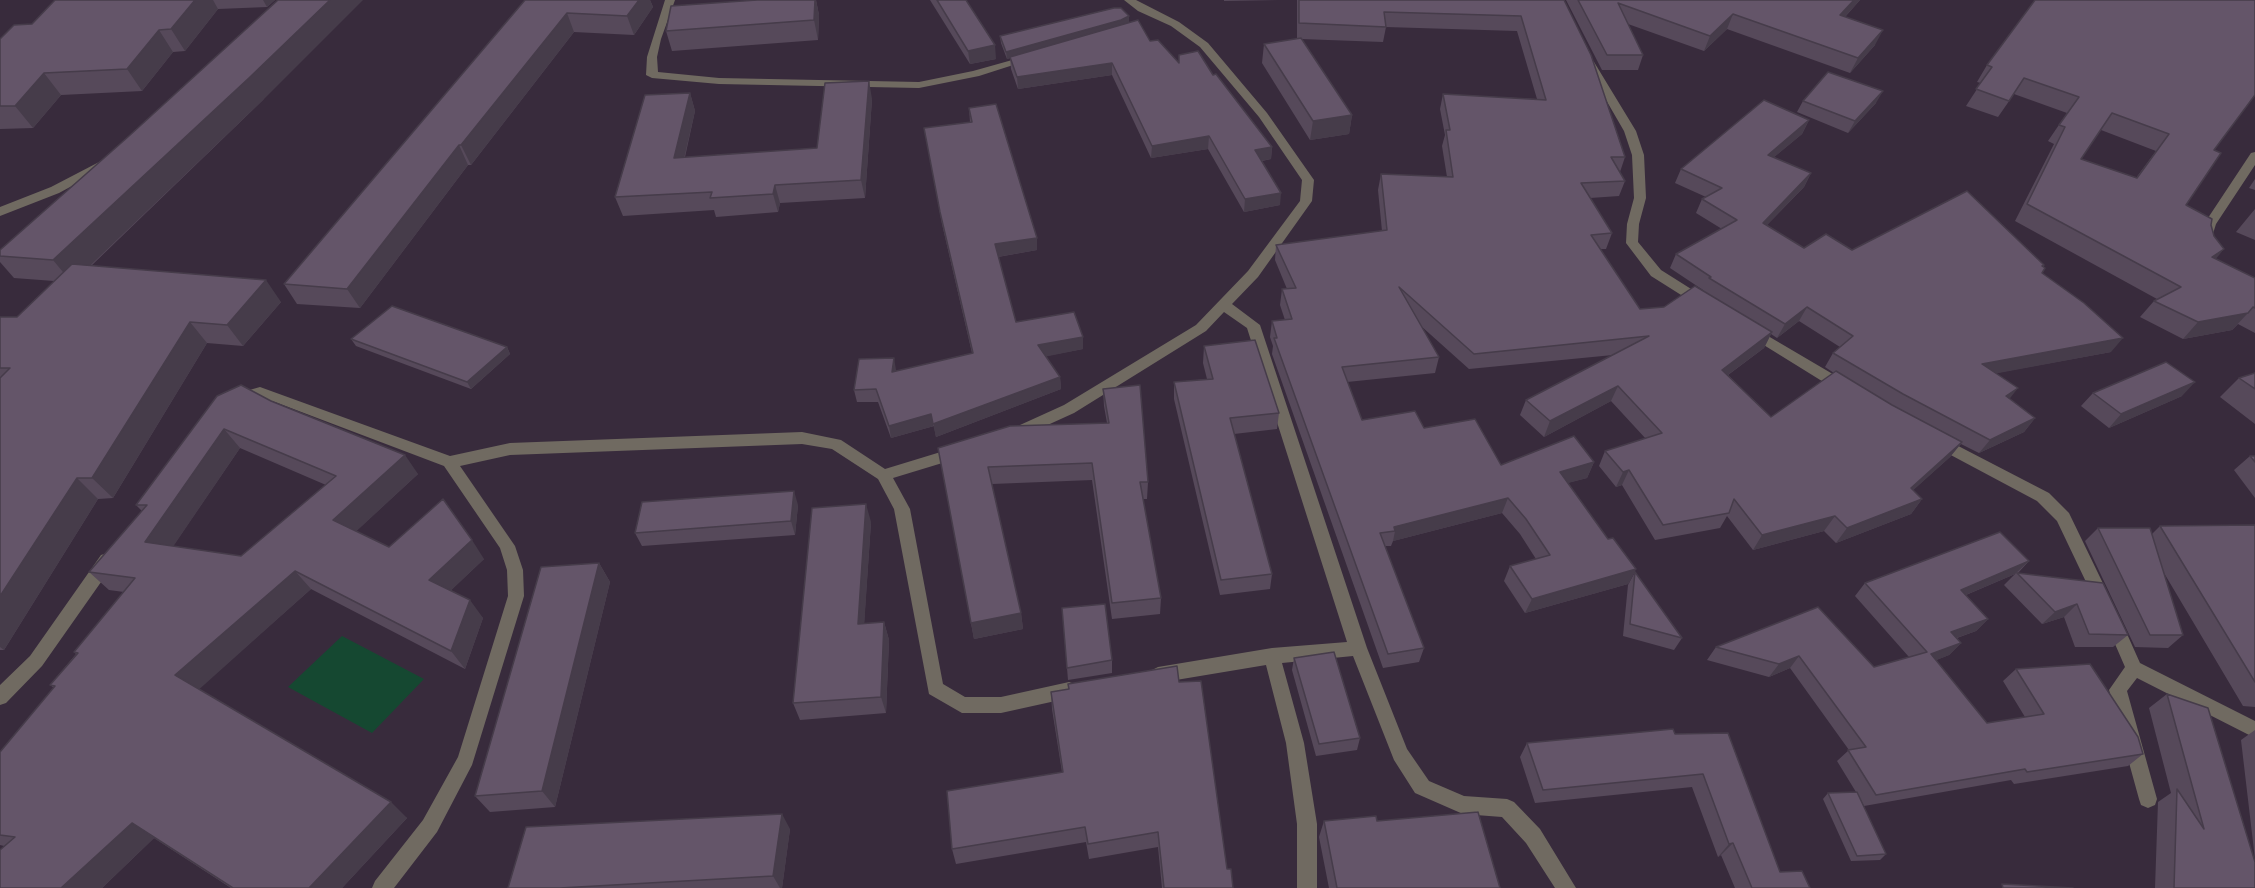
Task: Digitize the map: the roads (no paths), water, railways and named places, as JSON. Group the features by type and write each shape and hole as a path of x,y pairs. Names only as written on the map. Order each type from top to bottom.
{"street":[{"path":"670,0 656,39 652,57 652,75 730,82 919,85 975,74 1039,56"},
{"path":"1004,438 1069,409 1201,328 1253,274 1306,201 1308,180 1263,116 1204,45 1175,24 1150,18 1129,0"},
{"path":"1581,47 1630,131 1638,156 1640,198 1633,225 1632,243 1656,273 1715,310"},
{"path":"2208,252 2205,241 2210,224 2255,156"},
{"path":"0,212 95,170 111,157"},
{"path":"1223,305 1253,326 1358,648 1400,754 1422,787 1463,805 1507,808 1533,836 1566,888"},
{"path":"1735,322 1856,395"},
{"path":"221,407 240,398 260,393 280,398 449,462 510,449 802,438 836,444 883,475 902,509 935,688 962,705 1001,705 1081,688"},
{"path":"1926,435 2043,497 2062,517 2134,668 2255,730"},
{"path":"883,475 971,448"},
{"path":"382,888 430,825 466,759 516,596 515,570 507,546 449,462"},
{"path":"0,697 36,661 118,545"},
{"path":"1137,678 1272,656 1358,648"},
{"path":"1272,656 1295,743 1307,824 1307,888"},
{"path":"2134,668 2118,690 2148,799"}]}
